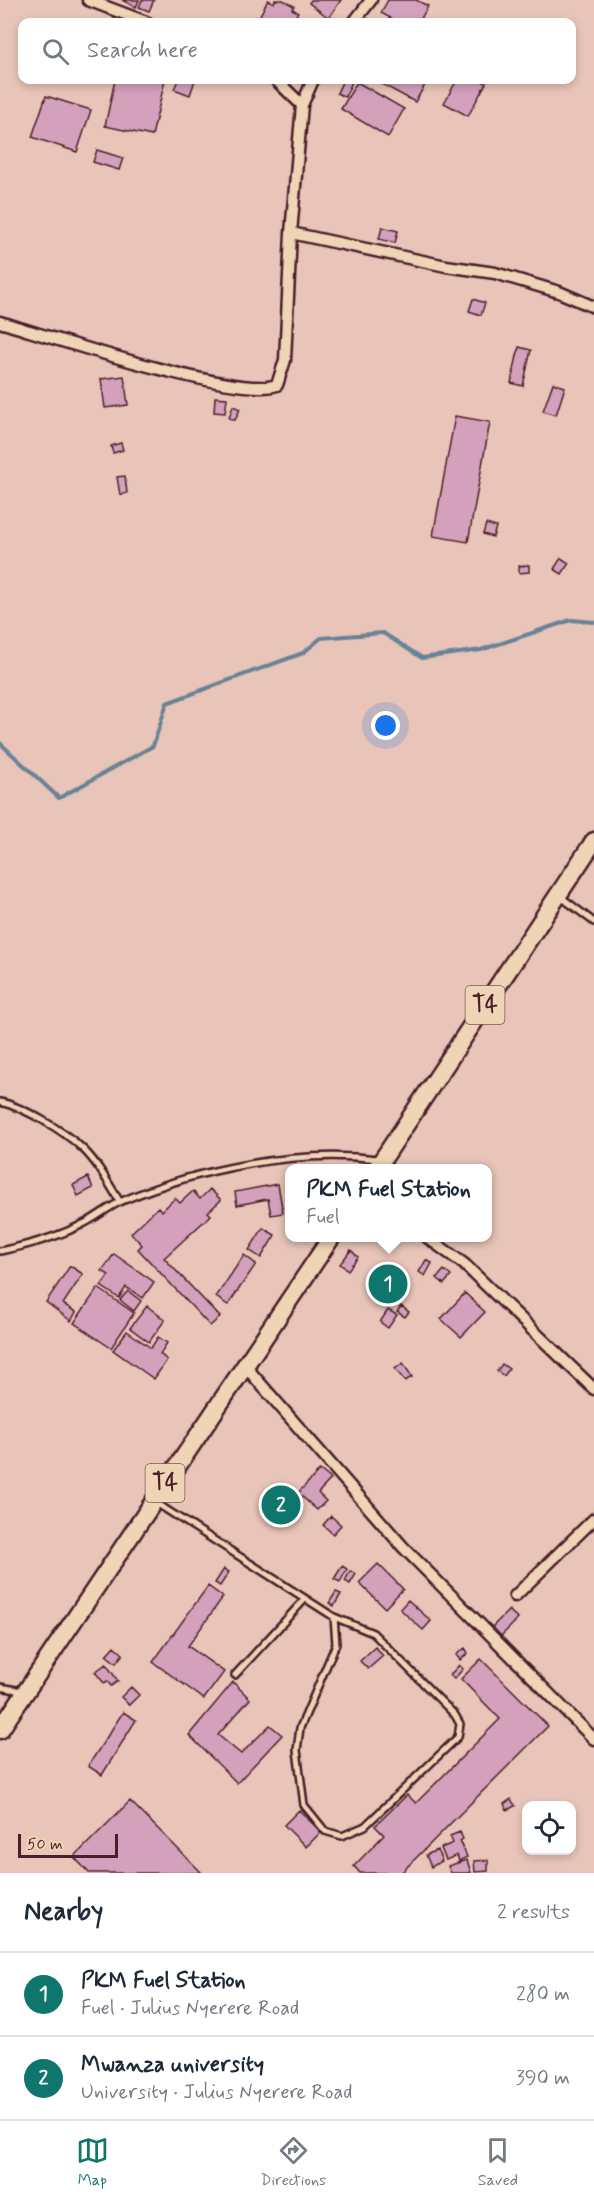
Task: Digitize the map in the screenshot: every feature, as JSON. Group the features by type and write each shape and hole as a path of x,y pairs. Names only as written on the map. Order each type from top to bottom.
{"highway":[{"name":"T4","path":"380,1164 594,841"},
{"name":"T4","path":"0,1730 24,1691 328,1242"}],"street":[{"path":"90,0 136,18"},
{"path":"357,18 371,0"},
{"path":"280,84 302,105"},
{"path":"0,322 221,383 266,389 277,385 282,376 302,105 311,84"},
{"path":"291,233 446,266 495,273 559,292 594,307"},
{"path":"434,1242 464,1264 594,1389"},
{"path":"245,1366 403,1546 594,1739"},
{"path":"515,1596 594,1519"}],"lane":[{"path":"558,894 594,922"},
{"path":"0,1102 44,1122 82,1147 101,1171 120,1202"},
{"path":"0,1251 57,1236 120,1202 220,1171 316,1157 350,1156 380,1164"},
{"path":"153,1501 182,1522 334,1617 373,1634 448,1708 460,1724 458,1737 365,1826 342,1836 325,1831 304,1806 297,1750 300,1728 336,1644 334,1617"},
{"path":"235,1675 305,1599"},
{"path":"0,1687 24,1691"}],"building":[{"path":"122,0 139,0 136,7"},
{"path":"142,0 154,0 149,11 139,7"},
{"path":"268,0 274,3 275,0 283,0 294,6 292,9 298,12 294,18 259,18"},
{"path":"311,0 341,0 329,18 309,3"},
{"path":"388,0 416,0 428,6 421,18 390,18 381,13"},
{"path":"114,84 164,84 152,136 105,126"},
{"path":"176,84 194,84 190,95 174,89"},
{"path":"341,84 351,84 345,97 337,93"},
{"path":"356,84 360,84 404,109 388,137 341,109"},
{"path":"382,84 426,84 415,102"},
{"path":"455,84 485,84 468,116 444,103"},
{"path":"46,96 91,110 77,152 32,137"},
{"path":"97,150 123,158 119,170 93,162"},
{"path":"382,227 398,231 395,243 379,239"},
{"path":"473,299 485,303 481,315 469,311"},
{"path":"519,347 531,350 523,386 511,383"},
{"path":"124,376 128,405 105,408 101,379"},
{"path":"553,383 565,387 556,415 543,411"},
{"path":"215,397 227,398 225,413 214,412"},
{"path":"233,406 240,409 235,420 229,418"},
{"path":"455,416 490,422 468,542 433,536"},
{"path":"121,443 123,450 113,453 111,446"},
{"path":"125,476 127,493 120,495 117,477"},
{"path":"486,524 496,527 493,537 483,534"},
{"path":"561,558 569,563 562,574 554,569"},
{"path":"529,565 529,572 519,573 519,566"},
{"path":"88,1177 93,1188 78,1196 73,1185"},
{"path":"278,1184 283,1213 271,1215 268,1199 237,1205 235,1192"},
{"path":"210,1189 221,1200 208,1212 211,1215 164,1258 220,1317 210,1326 138,1249 142,1245 131,1233 158,1207 162,1211 175,1198 180,1203 193,1191 200,1199"},
{"path":"263,1228 275,1235 261,1258 249,1250"},
{"path":"351,1250 358,1257 348,1270 340,1264"},
{"path":"114,1254 154,1282 143,1298 126,1287 119,1298 101,1286 109,1275 102,1271"},
{"path":"244,1255 256,1264 228,1305 216,1297"},
{"path":"426,1260 432,1263 425,1276 419,1272"},
{"path":"70,1266 83,1274 63,1304 76,1312 71,1321 46,1302"},
{"path":"444,1270 451,1276 444,1284 437,1278"},
{"path":"98,1288 134,1313 111,1348 74,1323"},
{"path":"128,1291 141,1301 134,1311 120,1300"},
{"path":"465,1293 485,1312 461,1337 441,1319"},
{"path":"147,1306 165,1320 149,1342 130,1328"},
{"path":"401,1306 409,1312 405,1317 397,1312"},
{"path":"388,1310 397,1315 388,1328 380,1322"},
{"path":"127,1331 151,1348 158,1337 167,1343 160,1354 167,1360 154,1379 113,1350"},
{"path":"403,1363 412,1377 405,1381 395,1369"},
{"path":"502,1364 509,1369 504,1376 497,1371"},
{"path":"320,1470 331,1479 318,1493 326,1501 317,1510 298,1493"},
{"path":"331,1516 341,1525 333,1534 323,1525"},
{"path":"378,1564 403,1589 385,1608 359,1583"},
{"path":"342,1566 347,1569 340,1582 334,1579"},
{"path":"224,1569 229,1572 220,1586 215,1583"},
{"path":"350,1571 356,1574 350,1584 345,1581"},
{"path":"208,1586 223,1597 188,1646 224,1672 204,1699 153,1662"},
{"path":"336,1592 341,1594 334,1606 329,1603"},
{"path":"408,1600 431,1621 423,1630 400,1609"},
{"path":"509,1610 518,1619 501,1636 492,1627"},
{"path":"114,1646 123,1654 116,1663 106,1655"},
{"path":"375,1647 383,1656 368,1669 360,1661"},
{"path":"465,1648 468,1653 460,1660 456,1655"},
{"path":"481,1659 548,1726 401,1873 360,1873 354,1866 384,1835 375,1826 407,1795 416,1803 500,1719 461,1679"},
{"path":"106,1664 118,1681 111,1686 107,1681 104,1683 95,1672"},
{"path":"459,1665 463,1669 454,1679 450,1675"},
{"path":"233,1682 250,1699 218,1735 241,1754 270,1725 282,1735 237,1783 189,1735"},
{"path":"131,1687 139,1695 129,1705 121,1697"},
{"path":"123,1712 136,1720 102,1775 88,1766"},
{"path":"511,1799 515,1806 507,1810 504,1804"},
{"path":"130,1801 202,1873 89,1873 74,1857"},
{"path":"299,1810 321,1832 306,1847 284,1825"},
{"path":"460,1832 463,1839 460,1841 467,1857 459,1861 457,1855 446,1860 441,1848 453,1843 450,1836"},
{"path":"437,1850 442,1861 431,1867 426,1855"},
{"path":"467,1860 471,1873 451,1873 448,1866"},
{"path":"488,1860 488,1871 475,1872 474,1861"}],"waterway":[{"path":"0,743 59,798 153,746 167,703 303,653 321,638 383,633 422,658 481,650 571,620 594,622"}],"place":[{"name":"PKM Fuel Station","path":"388,1284"},
{"name":"Mwanza university","path":"281,1505"}]}
